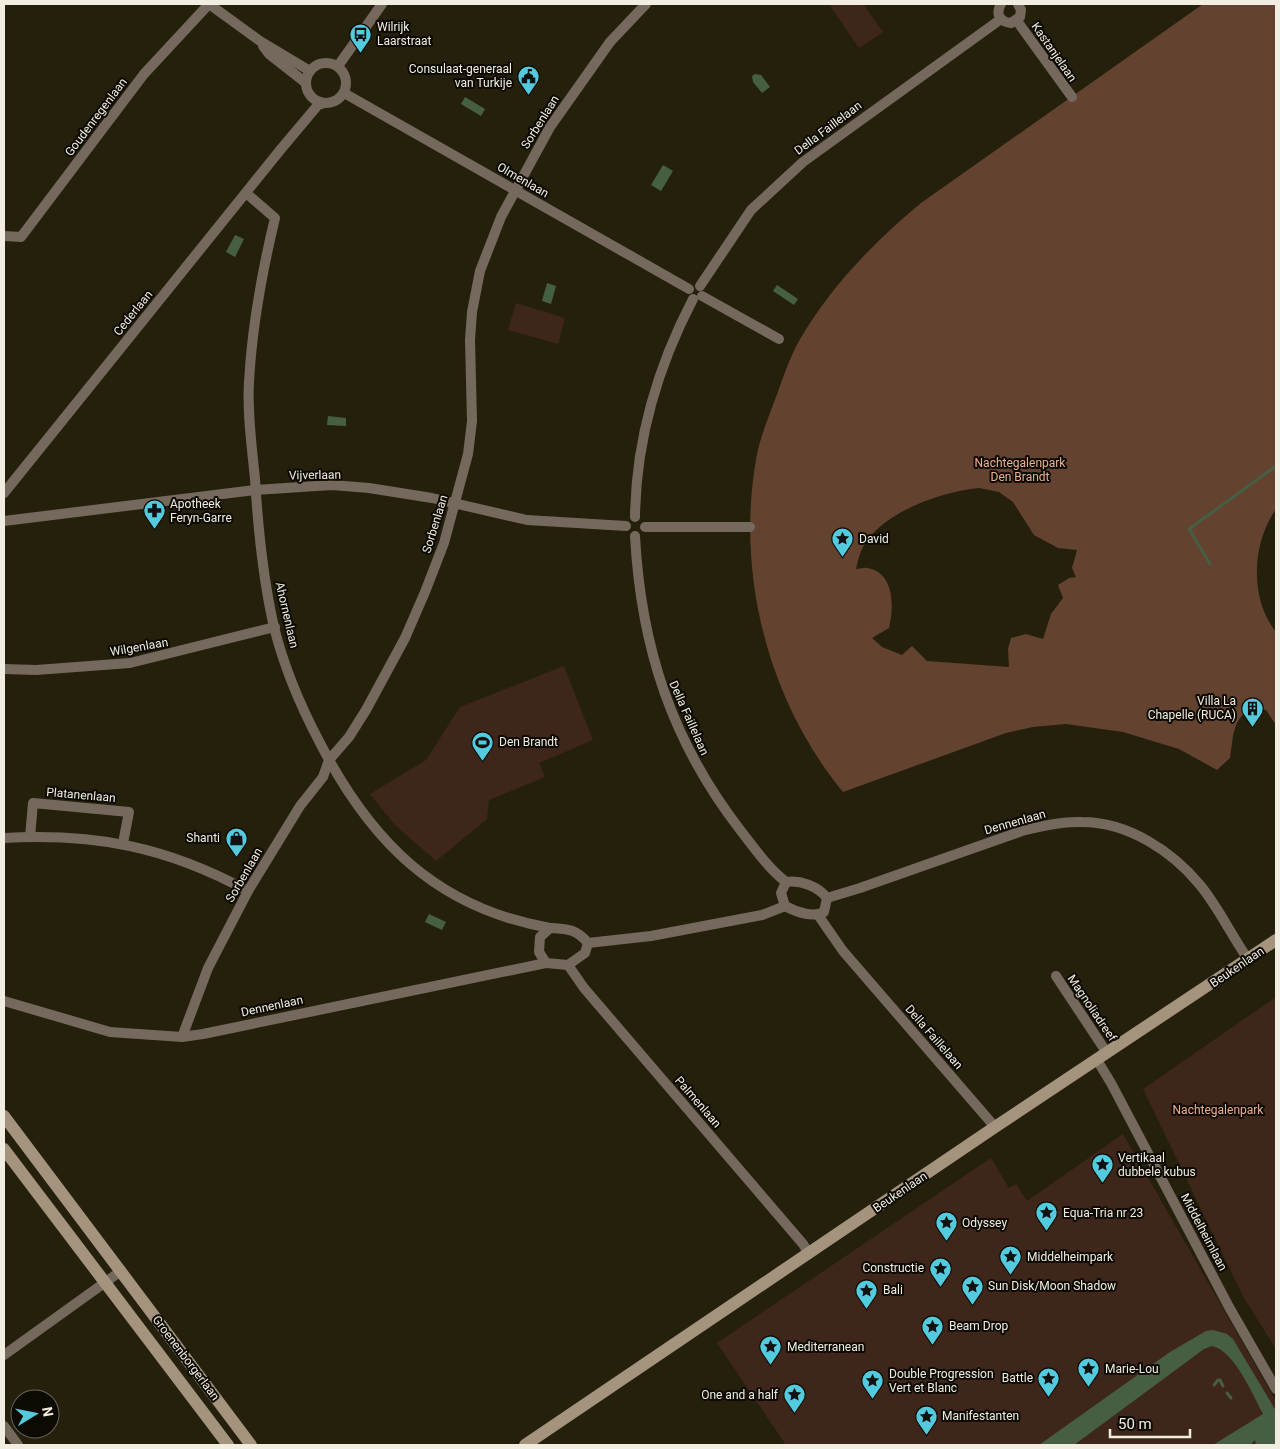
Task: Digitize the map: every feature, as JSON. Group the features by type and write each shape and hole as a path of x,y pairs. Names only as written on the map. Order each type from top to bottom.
{"street":[{"path":"209,4 260,41 310,71"},
{"name":"Goudenregenlaan","path":"4,236 21,237 144,74 209,4"},
{"path":"338,66 382,4"},
{"name":"Sorbenlaan","path":"182,1037 208,968 248,891 300,806 323,777 329,760 349,737 366,710 405,638 434,568 455,504 468,454 472,420 470,340 472,312 480,271 489,246 515,190 550,127 592,65 610,42 646,4"},
{"path":"1001,4 998,10 1001,19 1008,23 1017,20 1021,12 1019,4"},
{"name":"Della Faillelaan","path":"635,517 639,457 664,357 698,294 751,210 803,162 1001,19"},
{"name":"Kastanjelaan","path":"1017,20 1072,97"},
{"path":"260,41 269,54 306,83 311,97 325,104 334,102 344,93 347,82 338,66 326,62 314,66 306,83"},
{"name":"Olmenlaan","path":"344,93 689,289 688,294 698,294"},
{"name":"Cederlaan","path":"281,149 313,102 311,97"},
{"name":"Cederlaan","path":"4,494 281,149 318,105 325,104"},
{"name":"Ahornenlaan","path":"246,193 275,218 258,290 249,384 262,554 275,628 297,698 329,760 358,809 395,852 438,884 482,910 524,923 550,928"},
{"path":"698,294 779,339"},
{"name":"Vijverlaan","path":"4,521 256,490 332,485 369,488 432,498 527,520 626,526"},
{"path":"635,517 640,518 645,526 644,532 635,536 628,533 626,526 630,518 635,517"},
{"path":"645,526 750,526"},
{"name":"Della Faillelaan","path":"635,536 640,601 648,643 671,714 700,773 725,811 764,861 786,882"},
{"name":"Wilgenlaan","path":"4,669 44,670 130,663 275,628"},
{"name":"Platanenlaan","path":"30,837 33,803 129,812 123,844"},
{"name":"Dennenlaan","path":"826,898 860,888 1022,831 1046,825 1083,821 1136,835 1162,850 1183,866 1212,901 1248,959"},
{"path":"4,838 76,838 123,844 202,868 248,891"},
{"path":"588,944 651,936 762,915 785,906 818,915 826,909 826,898 817,888 802,883 786,882 780,893 785,906"},
{"name":"Della Faillelaan","path":"818,915 843,951 991,1123"},
{"path":"546,963 539,952 540,937 550,928 567,929 580,934 588,944"},
{"name":"Beukenlaan","path":"525,1445 809,1254 991,1123 1102,1056 1276,940"},
{"path":"568,965 585,953 588,944"},
{"name":"Dennenlaan","path":"4,1001 110,1032 182,1037 546,963 568,965"},
{"name":"Palmenlaan","path":"568,965 584,988 803,1244 809,1254"},
{"name":"Magnoliadreef","path":"1056,976 1102,1056"},
{"name":"Middelheimlaan","path":"1102,1056 1111,1083 1229,1307 1276,1389"},
{"name":"Groenenborgerlaan","path":"4,1116 251,1445"},
{"name":"Groenenborgerlaan","path":"4,1149 228,1445"},
{"path":"4,1355 121,1271"},
{"path":"4,1426 18,1445"}],"green space":[{"path":"829,4 863,4 883,32 859,48"},
{"name":"Nachtegalenpark Den Brandt","path":"1203,4 1276,4 1276,509 1262,538 1257,570 1261,603 1267,618 1276,632 1276,725 1266,710 1251,707 1240,718 1234,730 1230,758 1217,770 1179,749 1123,732 1066,724 1033,727 1006,733 843,792 817,756 794,717 777,675 763,632 755,588 750,543 751,498 757,454 765,426 789,362 811,321 854,266 921,203","holes":["979,488 999,492 1013,502 1034,535 1058,548 1077,550 1072,568 1076,577 1069,578 1058,585 1063,598 1051,614 1043,639 1026,634 1011,638 1008,649 1009,667 927,661 912,646 902,655 882,647 872,638 889,628 892,601 888,583 876,571 866,568 856,569 862,550 872,535 898,514 931,499"]},
{"path":"516,303 565,318 558,344 508,330"},
{"name":"Den Brandt","path":"564,666 593,740 539,763 545,777 489,800 487,819 436,861 395,825 370,794 426,760 460,707"},
{"name":"Nachtegalenpark","path":"1276,997 1276,1349 1243,1296 1143,1089"},
{"name":"Middelheimpark","path":"1123,1134 1276,1401 1276,1445 786,1445 717,1343 991,1158 1009,1188 1016,1184 1027,1201"}],"shaded area":[{"path":"755,74 761,75 770,87 762,93 753,82 752,76"},
{"path":"465,97 485,109 481,116 461,104"},
{"path":"663,165 673,171 661,191 651,185"},
{"path":"235,235 244,239 235,257 226,252"},
{"path":"547,283 556,286 551,304 542,301"},
{"path":"777,285 798,299 794,305 773,291"},
{"path":"328,416 346,418 346,426 327,425"},
{"path":"429,914 446,922 442,930 425,922"},
{"path":"1213,1330 1227,1334 1233,1339 1276,1411 1276,1445 1256,1445 1255,1440 1250,1445 1213,1445 1263,1414 1235,1364 1220,1349 1212,1346 1204,1349 1074,1445 1039,1445 1170,1352 1206,1331"}],"waterway":[{"path":"1210,564 1189,529 1276,466"},
{"path":"1214,1385 1218,1380"},
{"path":"1220,1380 1223,1386"},
{"path":"1227,1393 1231,1398"}],"place":[{"name":"Wilrijk Laarstraat","path":"361,53"},
{"name":"Consulaat-generaal van Turkije","path":"528,95"},
{"name":"Apotheek Feryn-Garre","path":"154,530"},
{"name":"David","path":"843,558"},
{"name":"Villa La Chapelle (RUCA)","path":"1252,727"},
{"name":"Den Brandt","path":"483,761"},
{"name":"Shanti","path":"236,857"},
{"name":"Vertikaal dubbele kubus","path":"1102,1184"},
{"name":"Equa-Tria nr 23","path":"1047,1232"},
{"name":"Odyssey","path":"946,1242"},
{"name":"Middelheimpark","path":"1011,1276"},
{"name":"Constructie","path":"940,1287"},
{"name":"Sun Disk/Moon Shadow","path":"972,1305"},
{"name":"Bali","path":"867,1309"},
{"name":"Beam Drop","path":"933,1345"},
{"name":"Mediterranean","path":"771,1366"},
{"name":"Marie-Lou","path":"1089,1388"},
{"name":"Battle","path":"1049,1397"},
{"name":"Double Progression Vert et Blanc","path":"873,1400"},
{"name":"One and a half","path":"794,1414"},
{"name":"Manifestanten","path":"926,1435"}]}
